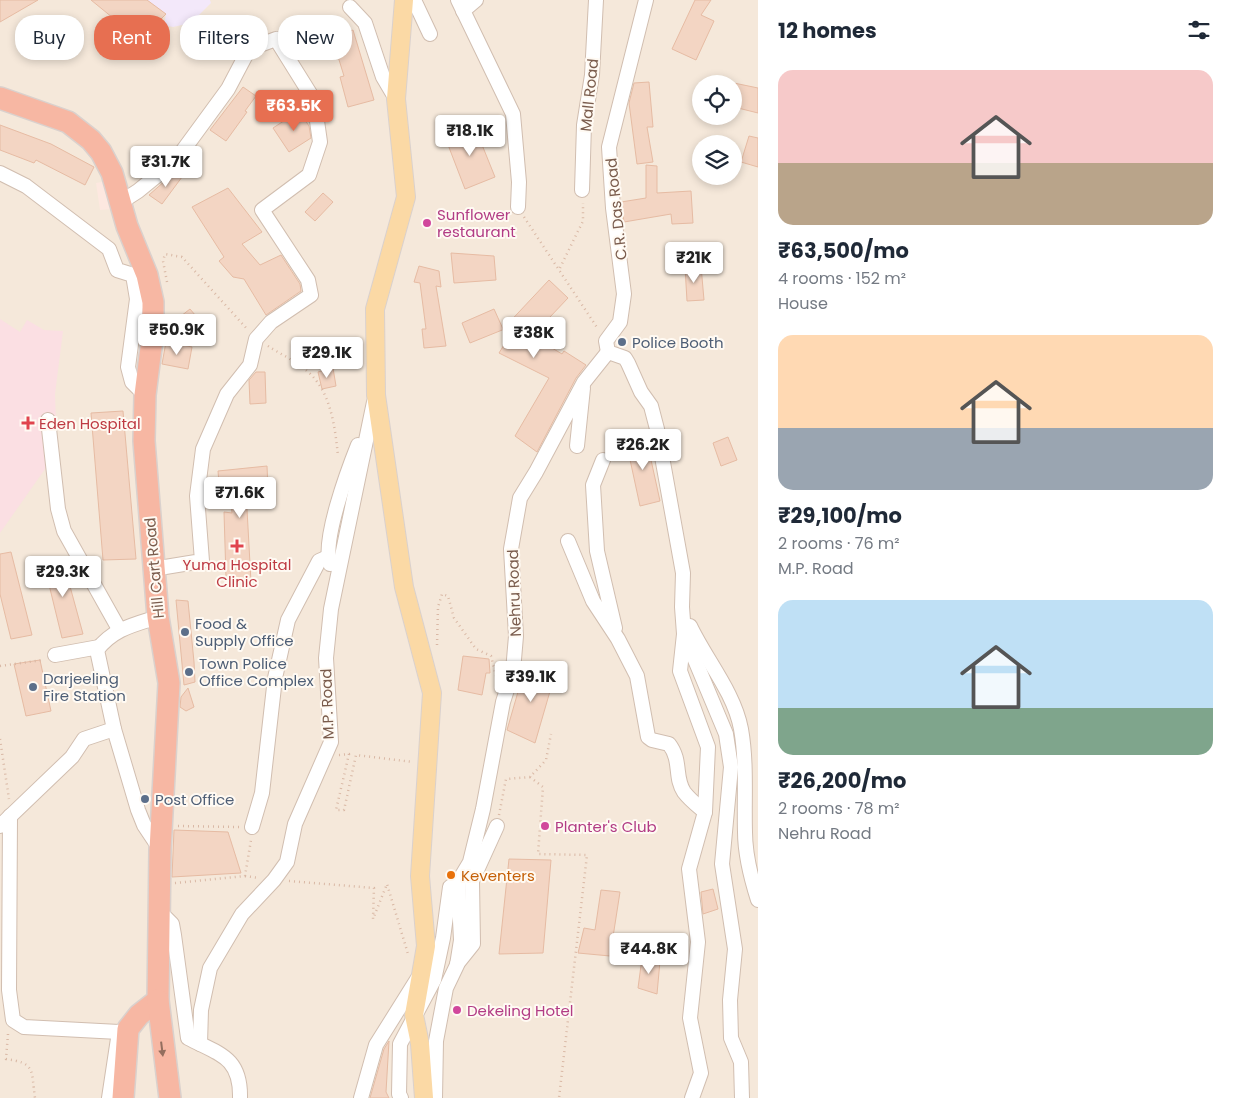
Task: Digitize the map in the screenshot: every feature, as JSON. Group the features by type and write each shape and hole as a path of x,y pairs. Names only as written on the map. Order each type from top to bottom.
{"highway":[{"name":"Hill Cart Road","path":"0,98 68,122 91,140 107,162 127,226 147,275 153,302 154,332 145,395 144,448 158,617 169,683 160,850 158,998 170,1098"},
{"path":"123,1098 123,1031 158,998"}],"main road":[{"path":"404,0 396,99 406,196 375,309 376,395 404,587 432,693 420,876 426,946 424,968 414,1015 420,1044 424,1098"}],"street":[{"path":"414,0 430,34"},
{"path":"476,0 460,5 513,114 519,182 518,207"},
{"name":"Mall Road","path":"582,190 584,125 592,75 596,0"},
{"name":"C.R. Das Road","path":"609,341 620,322 624,294 613,208 609,147 646,0"},
{"path":"350,7 365,23 383,77 396,99"},
{"path":"121,202 138,191 176,160 228,89 249,49 276,39 314,100 320,142 309,174 262,210 308,280 310,296 271,322 256,338 250,365 227,394 203,449 197,496 202,561 153,569"},
{"path":"0,172 26,186 109,249 117,270 133,275 137,300 128,367 132,382 145,395"},
{"path":"609,341 624,358 641,392 651,406 664,463 665,481 683,573 682,607 684,634 680,671 708,747 704,812 689,869 698,942 690,1018 702,1073 692,1098"},
{"name":"Nehru Road","path":"401,1098 399,1094 400,1044 434,980 444,938 450,887 458,882 470,862 483,809 503,702 514,671 516,636 511,550 520,498 584,382 609,341"},
{"path":"577,446 584,382"},
{"path":"334,594 328,557 343,485 376,395"},
{"name":"M.P. Road","path":"200,1044 201,1010 210,968 242,914 274,880 286,862 295,824 331,742 326,658 334,594 376,395"},
{"path":"48,420 58,509 64,531 119,629"},
{"path":"602,460 593,484 597,550 618,638"},
{"path":"568,541 593,601 618,638 638,676 648,737 652,740 669,744 676,753 679,778 684,792 704,812"},
{"path":"252,827 262,793 275,678 288,620 319,561 328,557"},
{"path":"682,607 698,642 736,710 741,728 745,788 745,834 758,900"},
{"path":"158,617 119,629 104,640 97,650 114,729 144,825 160,850"},
{"path":"684,634 726,734 731,767 722,864 735,949 730,1000 731,1038 741,1062 742,1098"},
{"path":"55,655 99,647"},
{"path":"0,826 72,757 84,739 114,729"},
{"path":"10,816 9,990 13,1020 24,1027 123,1031 109,1098"},
{"path":"435,1098 437,1070 436,1040 446,988 457,964 473,944 472,881 497,826"},
{"path":"457,964 461,940 458,882"},
{"path":"160,912 172,924 188,1038 222,1054 233,1066 240,1080 240,1098"},
{"path":"361,1098 376,1045 383,1032 393,1022 424,968"}],"path":[{"path":"560,268 583,221 582,190"},
{"path":"518,207 609,341"},
{"path":"436,650 438,607 442,594 448,596 454,618 476,649 491,656 503,702"},
{"path":"0,666 47,659 55,655"},
{"path":"497,826 506,779 530,777 546,760 551,734"},
{"path":"0,739 10,816"},
{"path":"325,756 349,754 336,810 344,810 356,755 427,764"},
{"path":"530,777 543,787 538,854 587,855 559,1098"},
{"path":"160,882 174,884 245,876 252,827 162,825"},
{"path":"274,880 374,888 373,919 387,884 408,955"},
{"path":"13,1020 8,1035 6,1059 24,1062 31,1068 35,1098"}],"shaded area":[{"path":"0,0 758,0 758,1098 0,1098"},
{"path":"147,0 210,0 211,3 199,15 180,15 180,25 170,26 170,15"},
{"path":"107,181 111,209 100,210 96,183"},
{"name":"Eden Hospital","path":"0,319 20,332 27,320 44,330 63,331 55,394 57,452 0,533"}],"building":[{"path":"0,0 38,0 0,22"},
{"path":"91,0 147,0 166,14 165,15 109,15"},
{"path":"695,0 711,0 701,15 714,21 696,60 672,49"},
{"path":"352,30 374,100 348,107 340,77 344,76 339,60 352,60"},
{"path":"649,82 653,127 647,127 653,162 637,164 629,103 634,83"},
{"path":"742,85 758,88 758,113 742,109"},
{"path":"243,87 256,96 226,141 210,130"},
{"path":"299,111 309,126 311,138 289,152 273,128"},
{"path":"0,125 51,144 94,167 85,185 36,160 34,163 0,150"},
{"path":"474,125 495,177 465,189 445,137"},
{"path":"749,136 758,138 758,167 742,162"},
{"path":"646,165 657,166 657,193 691,191 693,223 672,224 671,214 624,222 621,202 646,198"},
{"path":"175,172 182,177 162,204 149,195"},
{"path":"228,188 262,232 242,244 260,265 281,255 300,284 301,291 266,315 244,279 233,277 219,261 224,257 192,207"},
{"path":"323,193 333,202 315,221 305,212"},
{"path":"451,253 494,256 496,280 454,283"},
{"path":"419,266 439,271 441,287 436,286 446,346 424,348 422,329 426,329 420,283 414,282"},
{"path":"701,266 704,300 687,301 685,267"},
{"path":"549,280 568,298 532,336 562,354 564,351 586,365 576,378 537,452 515,436 549,378 499,353 517,324 470,343 462,323 494,309 503,329"},
{"path":"190,309 201,322 191,329 181,316"},
{"path":"166,342 192,347 188,369 162,364"},
{"path":"333,368 336,386 322,389 318,372"},
{"path":"256,372 265,372 266,403 250,404 249,380"},
{"path":"123,411 136,559 103,560 91,413"},
{"path":"646,437 660,501 640,506 626,441"},
{"path":"728,437 737,460 721,466 713,443"},
{"path":"267,466 268,489 246,491 251,582 226,578 224,512 232,513 229,482 219,483 218,471"},
{"path":"11,552 32,635 11,639 0,594 0,554"},
{"path":"62,557 83,634 62,638 43,560"},
{"name":"Food & Supply Office","path":"176,600 188,601 194,662 195,682 184,685"},
{"path":"463,656 489,659 490,673 486,673 482,695 458,690"},
{"name":"Darjeeling Fire Station","path":"40,660 51,711 26,716 14,664"},
{"path":"526,664 555,674 535,743 507,730"},
{"path":"188,688 194,707 186,711 180,707 181,697"},
{"path":"174,830 228,832 241,873 172,877"},
{"path":"509,859 551,860 543,953 499,954"},
{"path":"713,889 718,909 703,914 701,892"},
{"path":"601,890 620,892 610,956 578,953 584,928 595,930"},
{"path":"642,958 660,961 657,994 638,988"},
{"path":"389,1041 386,1092 389,1098 370,1098 384,1049"}],"place":[{"name":"Sunflower restaurant","path":"427,223"},
{"name":"Police Booth","path":"622,342"},
{"name":"Eden Hospital","path":"28,423"},
{"name":"Yuma Hospital Clinic","path":"237,546"},
{"name":"Food & Supply Office","path":"185,632"},
{"name":"Town Police Office Complex","path":"189,672"},
{"name":"Darjeeling Fire Station","path":"33,687"},
{"name":"Post Office","path":"145,799"},
{"name":"Planter's Club","path":"545,826"},
{"name":"Keventers","path":"451,875"},
{"name":"Dekeling Hotel","path":"457,1010"}]}
